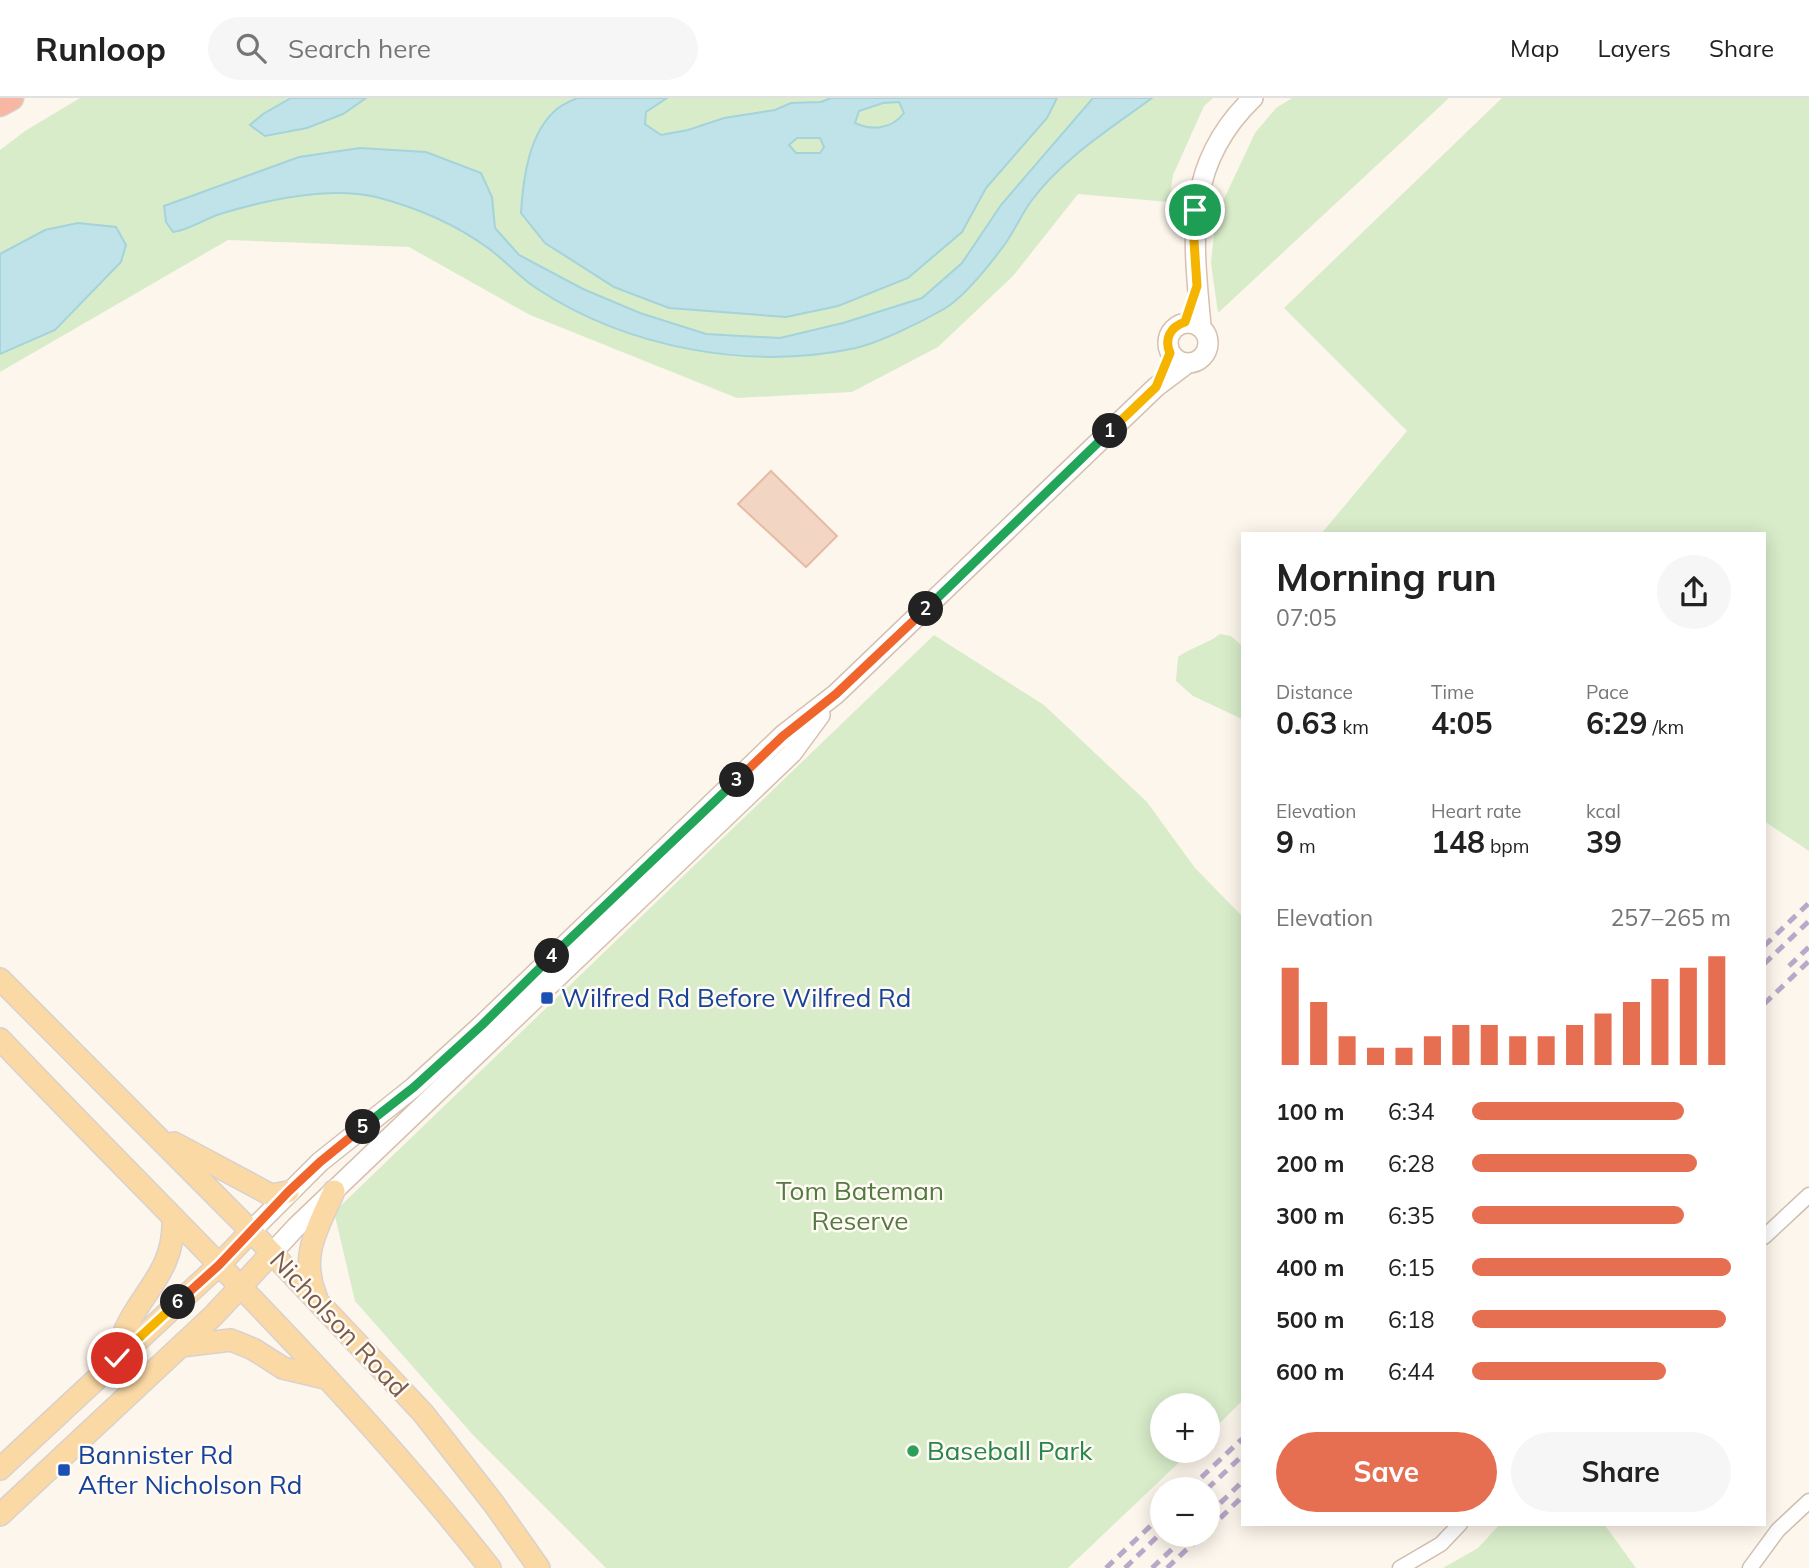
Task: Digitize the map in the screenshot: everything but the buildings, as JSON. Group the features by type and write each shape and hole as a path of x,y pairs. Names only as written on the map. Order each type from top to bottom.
{"highway":[{"path":"0,104 11,98"}],"main road":[{"path":"1193,324 1197,286 1195,210 1205,171 1225,131 1253,98"},
{"path":"0,1469 219,1265 320,1162 414,1087 783,736 836,694 1156,387 1188,363 1201,359 1208,349 1207,335 1193,324 1173,328 1169,334 1170,353 1179,361 1188,363"},
{"path":"1156,387 1170,353"},
{"path":"0,1516 181,1346 242,1287 297,1226 792,753 836,694"},
{"name":"Nicholson Road","path":"0,979 251,1231 423,1413 494,1504 539,1568"},
{"name":"Nicholson Road","path":"0,1039 242,1287 447,1513 490,1568"},
{"path":"154,1132 271,1195 288,1192"},
{"path":"319,1304 309,1280 307,1266 310,1246 334,1191"},
{"path":"117,1358 125,1330 160,1274 173,1231 173,1219"},
{"path":"181,1346 231,1340 253,1349 283,1368 325,1378"}],"street":[{"path":"1766,1235 1809,1195"},
{"path":"1750,1568 1779,1530 1809,1501"},
{"path":"1401,1568 1441,1544 1458,1526"}],"green space":[{"path":"80,98 1213,98 1204,106 1173,175 1169,202 1078,194 1013,276 938,347 852,392 737,398 530,315 409,247 228,240 0,372 0,150 25,131"},
{"path":"1292,98 1449,98 1218,313 1211,263 1216,216 1255,133 1276,108"},
{"path":"1502,98 1809,98 1809,851 1766,822 1766,532 1323,532 1407,431 1284,308"},
{"path":"1220,634 1231,636 1241,645 1241,719 1193,696 1176,681 1178,657"},
{"name":"Tom Bateman Reserve","path":"934,635 1044,705 1147,802 1195,868 1241,915 1241,1402 1220,1423 1220,1393 1150,1393 1150,1463 1178,1463 1164,1477 1150,1477 1150,1490 1068,1568 606,1568 473,1435 355,1301 334,1212"},
{"path":"1498,1526 1605,1526 1636,1568 1443,1568 1478,1548"}],"water":[{"path":"291,98 366,98 343,114 307,128 265,136 250,125"},
{"path":"577,98 667,98 646,112 645,124 661,135 688,130 724,118 775,110 791,103 821,102 831,98 1057,98 1047,118 986,188 962,232 908,278 838,306 786,317 669,308 614,287 545,243 521,213 529,156 547,119 559,107","holes":["899,102 904,113 888,125 875,128 855,123 859,111 883,103","797,138 820,138 824,147 820,153 796,153 789,145"]},
{"path":"1093,98 1152,98 1088,145 1044,185 1025,210 1009,239 952,304 877,341 856,348 815,354 774,357 732,355 690,349 609,326 571,309 536,288 462,231 420,211 376,197 338,193 298,196 220,214 173,232 166,222 164,206 299,157 360,148 426,152 481,173 492,197 495,228 519,255 583,289 640,313 706,334 780,338 843,323 922,298 962,263 1001,205"},
{"path":"78,223 116,227 126,245 121,262 55,330 0,354 0,254 45,230"}],"railway":[{"path":"1766,944 1809,903"},
{"path":"1766,962 1809,921"},
{"path":"1789,966 1809,947"},
{"path":"1766,1002 1809,961"},
{"path":"1202,1477 1241,1440"},
{"path":"1220,1477 1241,1457"},
{"path":"1220,1503 1241,1483"},
{"path":"1220,1518 1241,1498"},
{"path":"1106,1568 1150,1526"},
{"path":"1125,1568 1150,1544"},
{"path":"1152,1568 1174,1547"},
{"path":"1167,1568 1189,1547"}],"place":[{"name":"Wilfred Rd Before Wilfred Rd","path":"547,998"},
{"name":"Baseball Park","path":"913,1451"},
{"name":"Bannister Rd After Nicholson Rd","path":"64,1470"}],"route":[{"path":"117,1358 219,1265 320,1162 414,1087 482,1025 530,976 783,736 836,694 1156,387 1170,353 1167,340 1169,334 1178,324 1185,322 1197,286 1195,210"}]}
